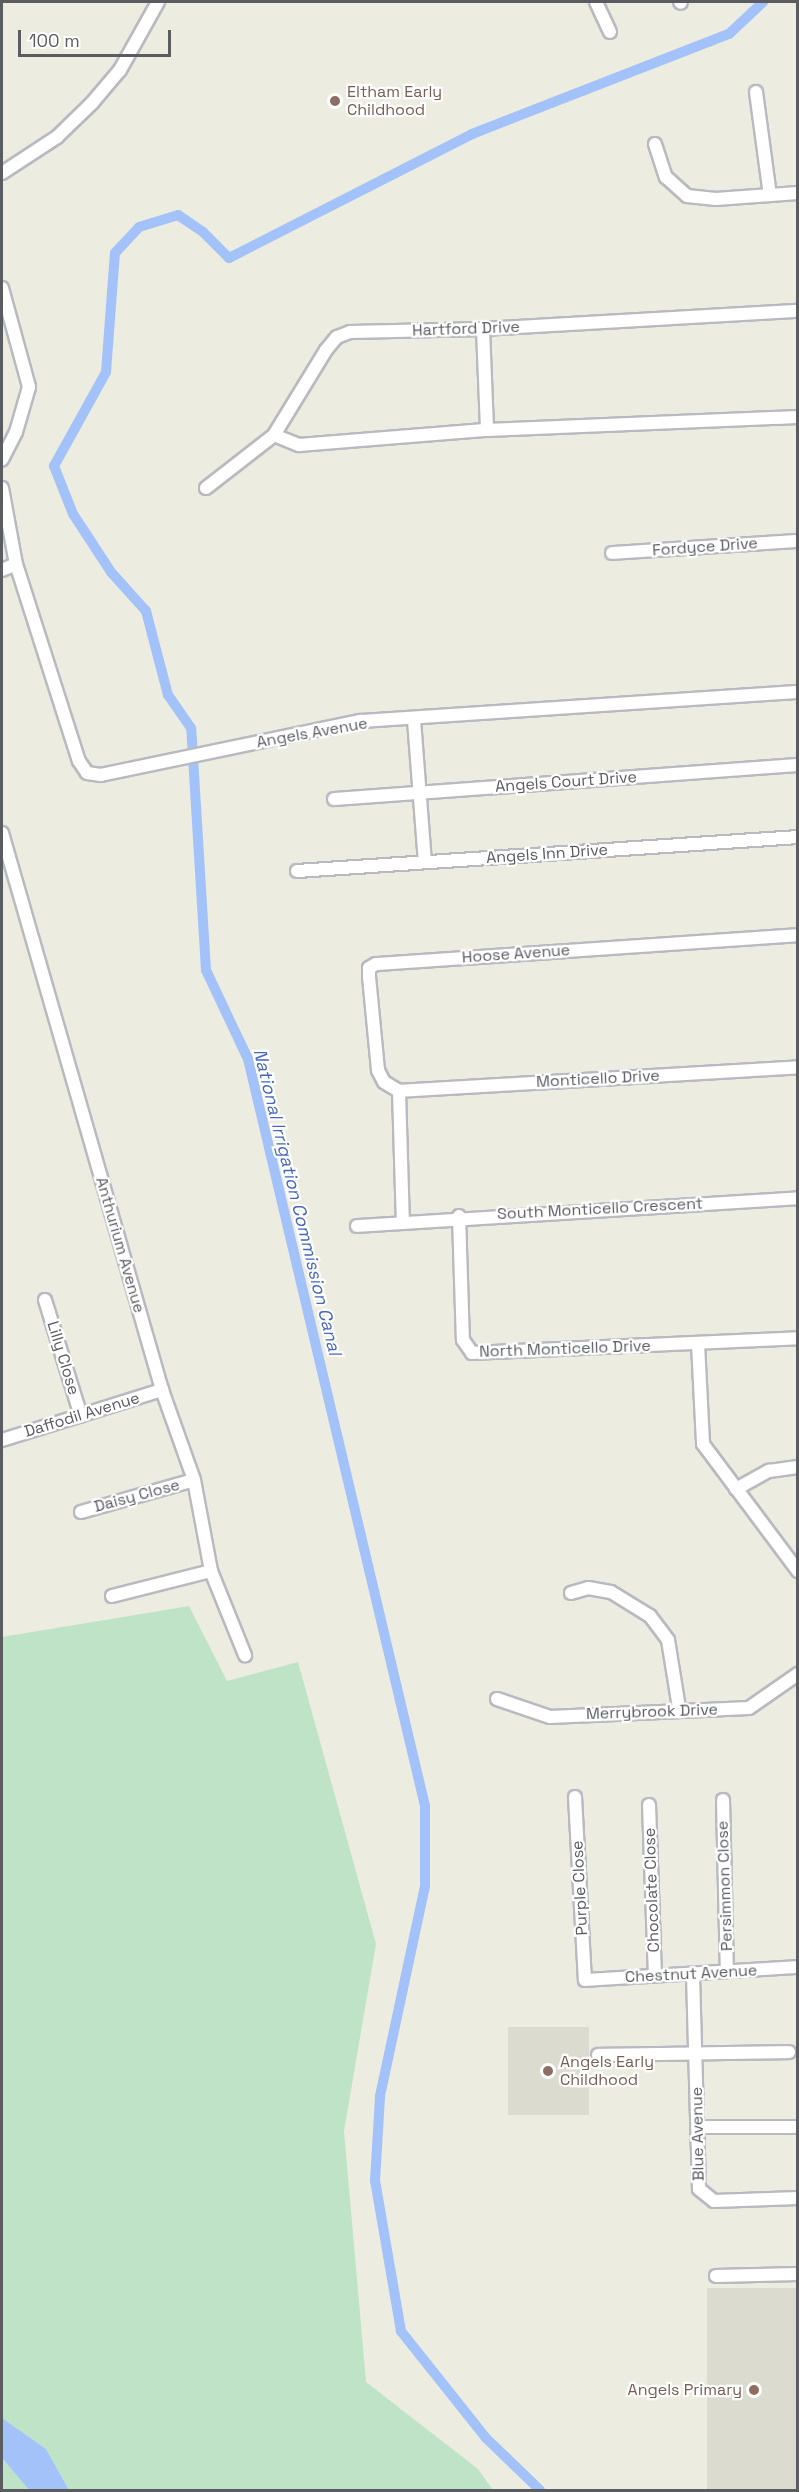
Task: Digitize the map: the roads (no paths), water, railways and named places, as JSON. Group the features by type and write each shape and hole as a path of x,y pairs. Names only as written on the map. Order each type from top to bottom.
{"street":[{"path":"2,173 57,136 92,103 120,69 158,2"},
{"path":"596,2 610,32"},
{"path":"756,92 770,195"},
{"path":"655,144 666,177 687,196 702,199 798,193"},
{"path":"2,288 29,387 16,432 2,460"},
{"name":"Hartford Drive","path":"206,488 274,435 337,337 350,332 483,329 798,311"},
{"path":"483,329 487,430"},
{"path":"274,435 299,445 487,430 798,417"},
{"path":"2,488 16,564 2,570"},
{"name":"Fordyce Drive","path":"612,553 798,542"},
{"name":"Angels Avenue","path":"16,564 79,761 87,773 101,775 360,721 414,720 798,692"},
{"path":"414,720 425,862"},
{"name":"Angels Court Drive","path":"334,799 798,765"},
{"name":"Anthurium Avenue","path":"2,833 162,1390 194,1480 211,1571 245,1654"},
{"name":"Angels Inn Drive","path":"297,871 798,837"},
{"name":"Hoose Avenue","path":"399,1091 384,1082 378,1070 369,977 369,968 376,964 798,936"},
{"name":"Monticello Drive","path":"399,1091 798,1067"},
{"path":"399,1091 403,1222"},
{"name":"South Monticello Crescent","path":"357,1226 459,1216 798,1198"},
{"name":"North Monticello Drive","path":"459,1216 463,1340 472,1353 798,1338"},
{"name":"Lilly Close","path":"45,1300 81,1416"},
{"path":"698,1344 703,1444 798,1570"},
{"name":"Daffodil Avenue","path":"2,1440 162,1390"},
{"path":"736,1489 769,1471 798,1467"},
{"name":"Daisy Close","path":"81,1512 194,1480"},
{"path":"112,1596 211,1571"},
{"path":"571,1593 588,1588 611,1592 650,1616 668,1640 679,1708"},
{"name":"Merrybrook Drive","path":"497,1699 550,1717 679,1708 749,1708 798,1674"},
{"name":"Purple Close","path":"575,1797 585,1980"},
{"name":"Persimmon Close","path":"723,1800 727,1971"},
{"name":"Chocolate Close","path":"650,1805 655,1975"},
{"name":"Chestnut Avenue","path":"585,1980 798,1967"},
{"name":"Blue Avenue","path":"693,1975 699,2127 696,2176 705,2197 714,2201 798,2198"},
{"path":"598,2055 789,2052"},
{"path":"699,2127 795,2127"},
{"path":"716,2276 798,2274"}],"water":[{"path":"2,2418 46,2449 69,2490 29,2490 2,2458"}],"waterway":[{"name":"National Irrigation Commission Canal","path":"540,2490 486,2438 401,2331 375,2181 380,2096 425,1886 425,1806 248,1059 206,970 191,728 168,695 146,611 111,572 73,514 54,466 106,372 115,253 139,227 178,215 203,232 229,258 472,134 729,34 763,2"}],"place":[{"name":"Eltham Early Childhood","path":"335,101"},
{"name":"Angels Early Childhood","path":"548,2071"},
{"name":"Angels Primary","path":"754,2390"}]}
